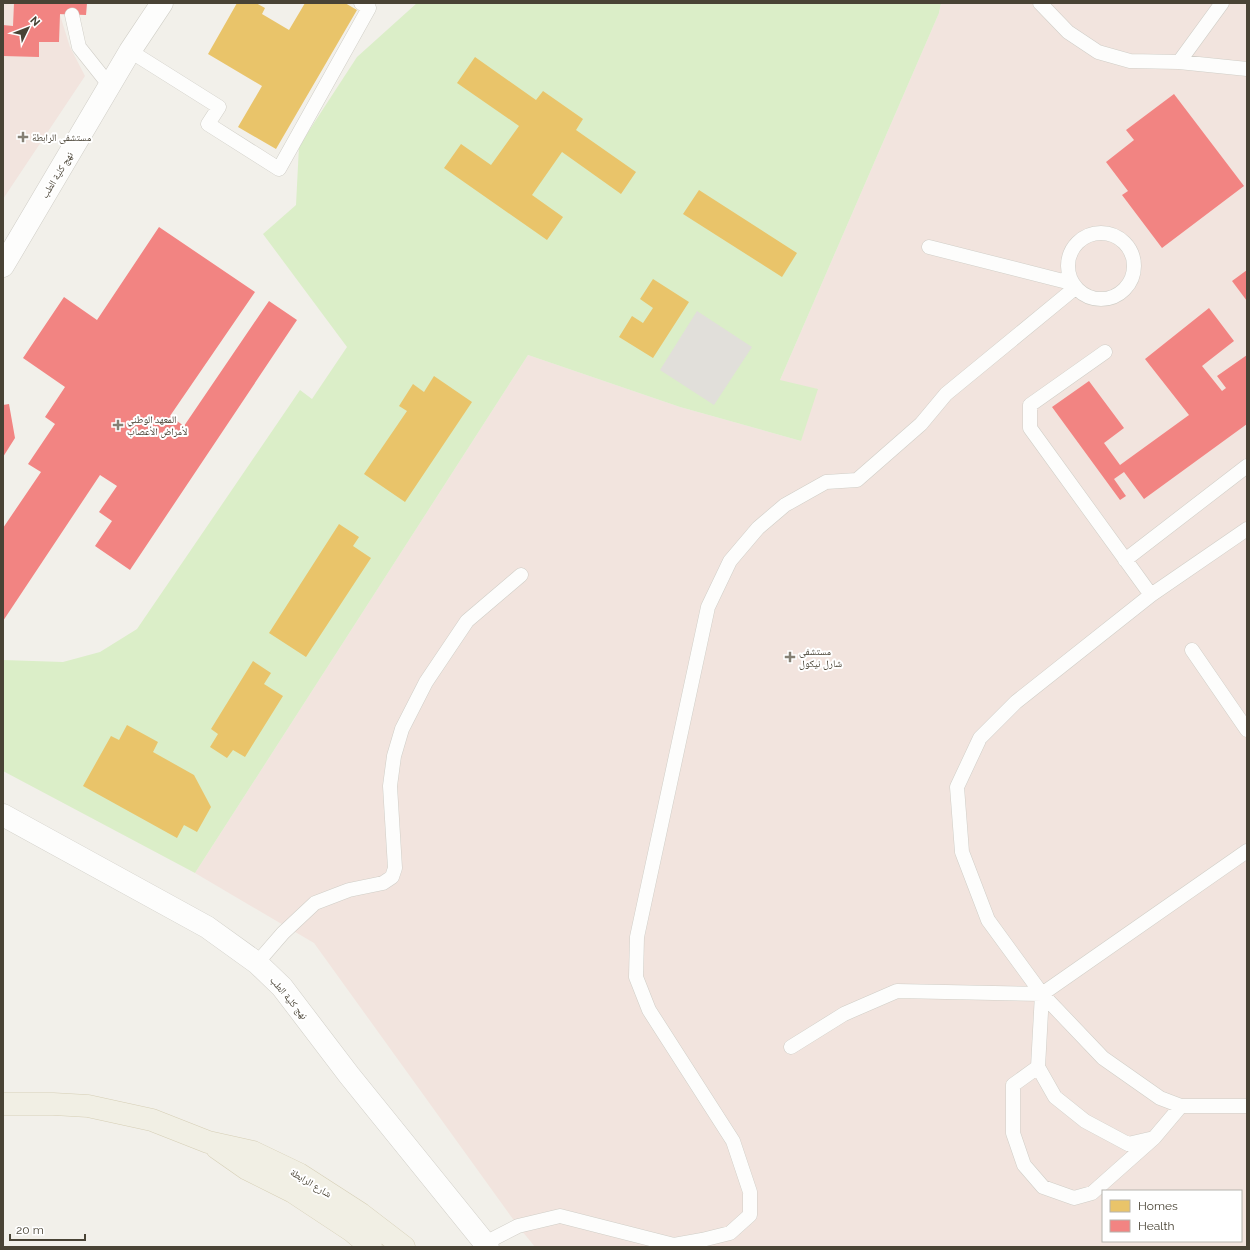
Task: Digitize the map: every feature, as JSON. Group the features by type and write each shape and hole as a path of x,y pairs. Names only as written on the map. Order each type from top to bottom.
{"main road":[{"name":"شارع الرابطة","path":"3,1104 88,1106 152,1120 208,1142 253,1152 299,1174 361,1214 404,1247"},
{"name":"شارع الرابطة","path":"208,1142 247,1169 292,1192 352,1231 371,1247"}],"street":[{"name":"نهج كلية الطب","path":"3,266 130,51 162,3"},
{"name":"نهج كلية الطب","path":"3,815 207,927 257,963 282,987 348,1075 486,1245"}],"lane":[{"path":"130,51 219,107 208,124 279,169 369,8 361,3"},
{"path":"1040,3 1068,32 1098,52 1130,61 1179,62 1247,69"},
{"path":"1179,62 1222,3"},
{"path":"72,15 79,47 110,86"},
{"path":"929,246 1073,285 1090,298 1109,299 1123,292 1133,276 1134,261 1126,243 1110,233 1098,232 1079,239 1067,258 1067,273 1073,285"},
{"path":"486,1245 518,1226 560,1216 674,1245 730,1233 750,1215 750,1192 733,1141 649,1010 636,977 637,937 708,607 730,560 758,528 785,505 826,482 857,480 921,424 946,394 1073,285"},
{"path":"1105,352 1030,404 1030,428 1151,595"},
{"path":"1126,560 1247,466"},
{"path":"1247,529 1151,595 1016,702 980,738 957,787 962,852 988,920 1042,994 1103,1058 1160,1098 1181,1106 1247,1106"},
{"path":"257,963 283,933 315,903 349,890 383,883 392,877 396,868 390,786 394,756 402,729 426,682 467,621 522,574"},
{"path":"1192,650 1247,730"},
{"path":"791,1047 844,1014 897,991 1042,994 1247,851"},
{"path":"1042,994 1038,1067 1055,1097 1085,1121 1128,1144 1154,1138"},
{"path":"1038,1067 1013,1085 1013,1133 1024,1165 1043,1187 1074,1198 1092,1193 1154,1138 1181,1106"}],"shaded area":[{"name":"مستشفى الرابطة","path":"3,3 87,3 86,15 60,15 70,47 85,76 3,199"},
{"name":"مستشفى شارل نيكول","path":"941,3 1247,3 1247,1247 535,1247 518,1226 314,943 195,873 528,355 680,407 801,441 780,380 939,13"},
{"path":"697,311 752,347 714,405 660,370"}],"green space":[{"path":"417,3 941,3 939,13 780,380 818,389 801,441 680,407 528,355 195,873 3,771 3,660 63,662 100,652 137,629 300,390 312,399 347,347 263,234 296,205 299,146 357,57"}],"building: Homes":[{"path":"237,3 256,3 265,8 262,14 289,30 305,3 345,3 357,10 276,149 238,127 262,86 208,54"},
{"path":"475,57 536,100 543,91 583,119 576,130 636,172 621,194 562,152 532,195 563,217 547,240 444,168 461,144 491,165 519,126 457,83"},
{"path":"699,190 797,253 782,277 683,214"},
{"path":"653,279 689,302 653,358 619,337 632,316 643,323 653,308 640,299"},
{"path":"434,376 472,402 405,502 364,474 407,411 399,406 413,384 424,392"},
{"path":"339,524 359,537 353,546 371,558 306,657 269,633"},
{"path":"253,661 271,673 264,684 283,696 245,757 233,750 227,758 210,747 218,734 211,729"},
{"path":"127,725 158,742 153,752 194,775 211,807 197,832 184,825 177,838 83,786 111,736 119,740"}],"building: Health":[{"path":"14,3 87,3 86,15 60,14 59,42 39,42 39,57 3,56 3,25 13,26"},
{"path":"1174,94 1244,186 1162,248 1122,195 1128,191 1106,162 1134,140 1126,130"},
{"name":"المعهد الوطني لأمراض الأعصاب","path":"159,227 255,292 170,416 184,426 269,301 297,320 130,570 95,546 112,521 99,512 117,486 100,475 3,621 3,528 41,472 28,464 55,424 45,417 65,387 23,358 64,297 97,320"},
{"path":"1247,270 1247,301 1232,281"},
{"path":"1209,308 1234,341 1202,366 1222,391 1226,388 1217,376 1247,355 1247,424 1144,499 1124,472 1114,479 1126,496 1120,500 1052,407 1089,381 1124,428 1104,443 1120,465 1189,415 1145,359"},
{"path":"9,404 15,438 3,457 3,405"}],"place":[{"name":"مستشفى الرابطة","path":"23,137"},
{"name":"المعهد الوطني لأمراض الأعصاب","path":"118,425"},
{"name":"مستشفى شارل نيكول","path":"790,657"}]}
